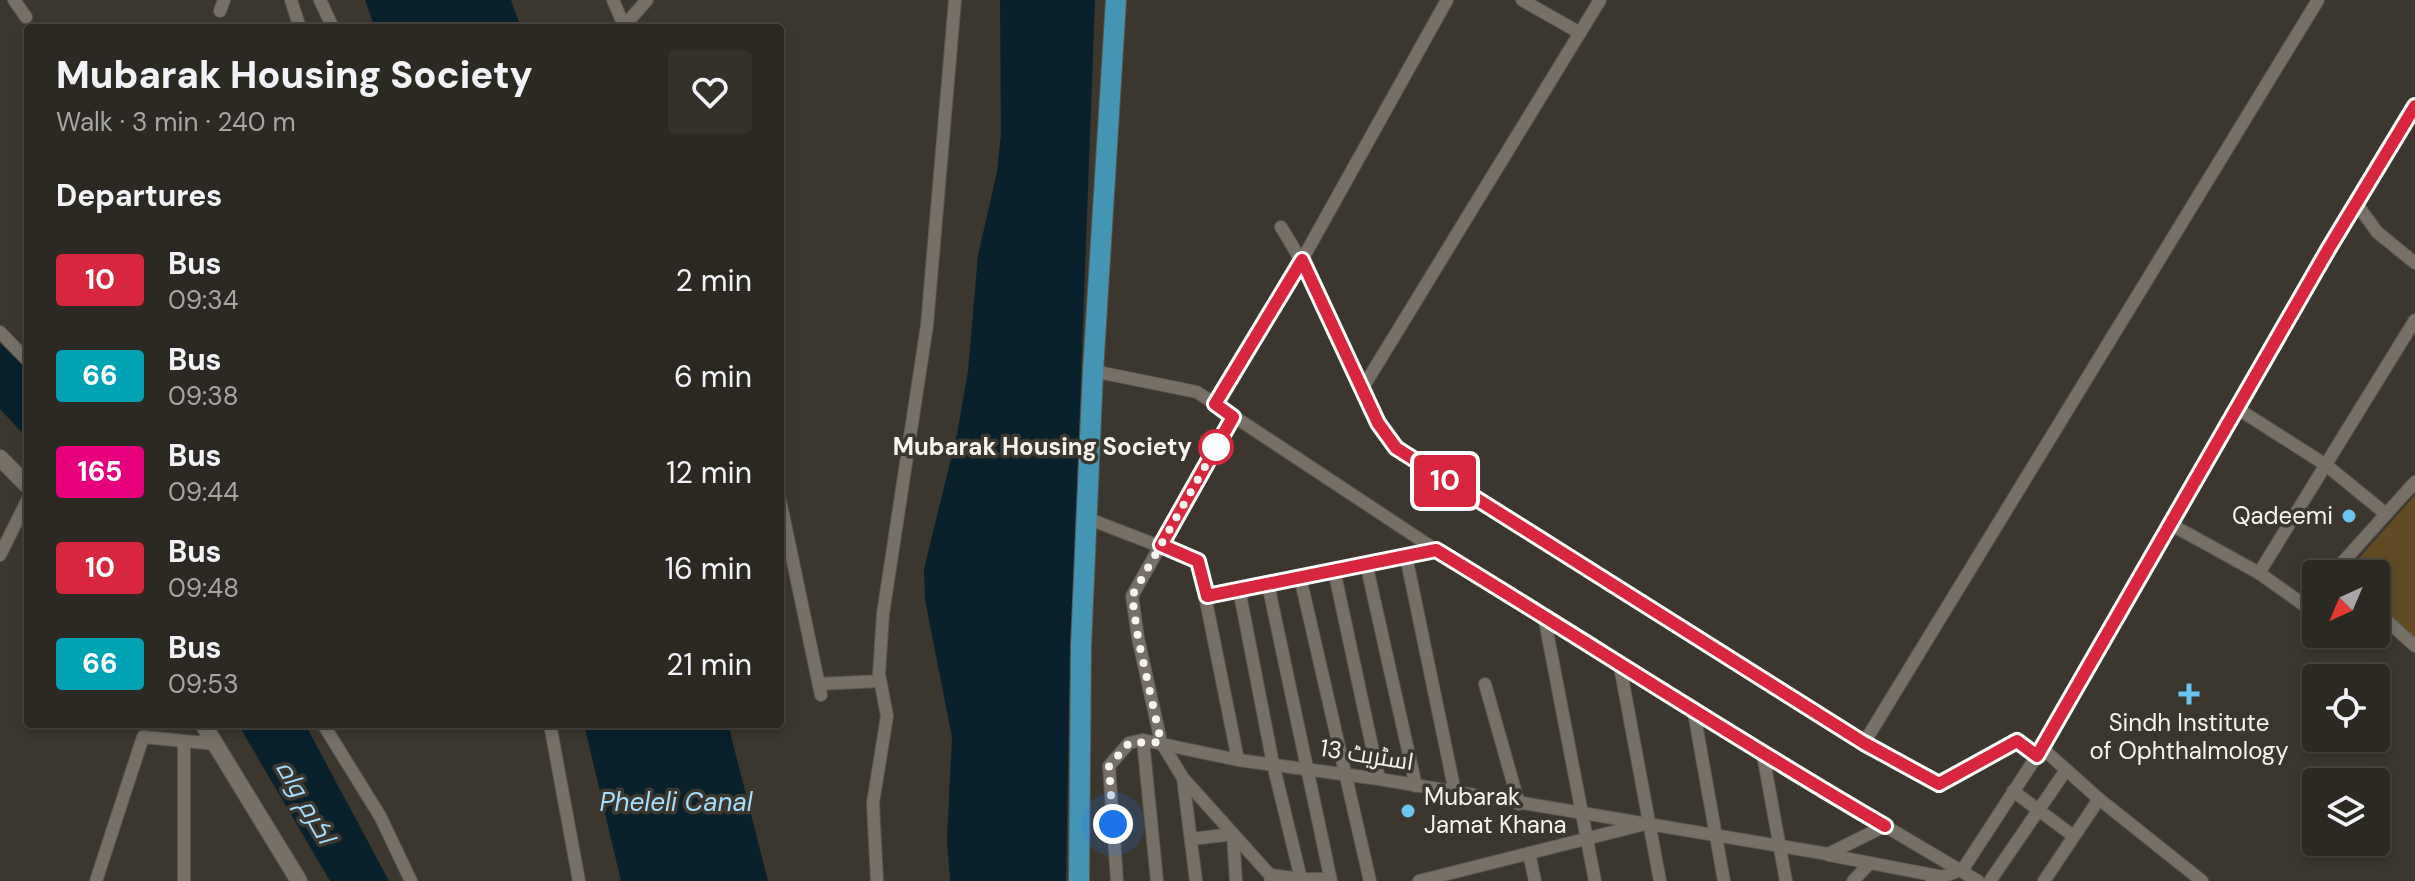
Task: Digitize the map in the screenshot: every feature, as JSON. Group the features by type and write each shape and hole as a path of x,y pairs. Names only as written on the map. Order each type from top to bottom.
{"main road":[{"path":"1079,881 1081,646 1089,519 1093,371 1116,0"}],"street":[{"path":"14,0 26,17"},
{"path":"291,0 299,24"},
{"path":"320,0 329,24"},
{"path":"613,0 624,24"},
{"path":"627,24 647,0"},
{"path":"877,881 873,803 887,716 880,681 883,614 927,325 955,0"},
{"path":"1215,404 1302,260 1447,0"},
{"path":"1522,0 1580,33"},
{"path":"1362,389 1600,0"},
{"path":"1864,743 2318,0"},
{"path":"1938,879 1963,869 2040,752 2415,106"},
{"path":"2356,203 2377,232 2415,263"},
{"path":"1281,227 1302,260 1378,423 1396,448 1419,465 1864,743 1939,784 2017,741 2040,752 2202,881"},
{"path":"2259,573 2415,320"},
{"path":"0,332 24,357"},
{"path":"1093,371 1197,392 1436,550 1693,707 1763,755 1963,869 1978,881"},
{"path":"2238,409 2326,465 2386,514"},
{"path":"1233,417 1132,596 1138,638 1161,742 1183,778 1270,878 1330,880 1309,768 1268,584"},
{"path":"0,458 24,482"},
{"path":"2345,560 2415,482"},
{"path":"0,555 24,507"},
{"path":"784,519 820,690 880,681"},
{"path":"1089,519 1198,561 1238,760"},
{"path":"2172,525 2259,573 2302,604"},
{"path":"1207,596 1436,550"},
{"path":"1406,556 1455,792"},
{"path":"1366,563 1416,786"},
{"path":"1334,570 1379,779"},
{"path":"1300,577 1370,881"},
{"path":"1239,589 1273,764 1301,879"},
{"path":"1544,616 1595,881"},
{"path":"2390,624 2415,646"},
{"path":"1619,661 1660,881"},
{"path":"1485,684 1519,804"},
{"path":"1693,707 1724,881"},
{"path":"206,728 299,881"},
{"path":"325,728 380,816 411,881"},
{"path":"551,728 579,881"},
{"path":"96,881 143,737 216,744"},
{"path":"1117,881 1109,766 1129,743 1143,740 1157,881"},
{"name":"اسٹریٹ 13","path":"1143,740 1238,760 1345,773 1779,845 1938,879"},
{"path":"184,741 184,881"},
{"path":"1763,755 1786,881"},
{"path":"1990,881 2066,770"},
{"path":"1183,778 1196,881"},
{"path":"2013,791 2072,835"},
{"path":"2044,881 2099,799"},
{"path":"1419,881 1468,876 1529,853 1648,823"},
{"path":"1828,854 1885,826"},
{"path":"1192,839 1233,834"},
{"path":"1233,834 1236,881"},
{"path":"1529,853 1535,881"},
{"path":"1853,881 1870,863"}],"shaded area":[{"path":"2415,495 2415,639 2390,617 2390,560 2357,560"}],"water":[{"path":"365,0 511,0 520,24 374,24"},
{"path":"1000,0 1095,0 1069,700 1066,881 950,881 947,840 952,737 925,600 924,569 957,434 968,371 978,255 997,172 1001,134"},
{"path":"0,343 24,366 24,435 0,409"},
{"name":"اکرم واہ","path":"240,728 307,728 389,881 330,881"},
{"name":"Pheleli Canal","path":"585,728 729,728 768,881 621,881"}],"bus line":[{"name":"10","path":"1885,826 1763,755 1693,707 1436,550 1207,596 1198,561 1161,545 1233,417 1215,404 1302,260 1378,423 1396,448 1864,743 1939,784 2017,741 2037,756 2329,248 2415,106"}],"place":[{"name":"Mubarak Housing Society","path":"1216,447"},
{"name":"Qadeemi","path":"2349,516"},
{"name":"Sindh Institute of Ophthalmology","path":"2189,694"},
{"name":"Mubarak Jamat Khana","path":"1408,811"}],"route":[{"path":"1113,824 1109,766 1129,743 1143,740 1161,742 1132,596 1219,442 1216,447"}]}
